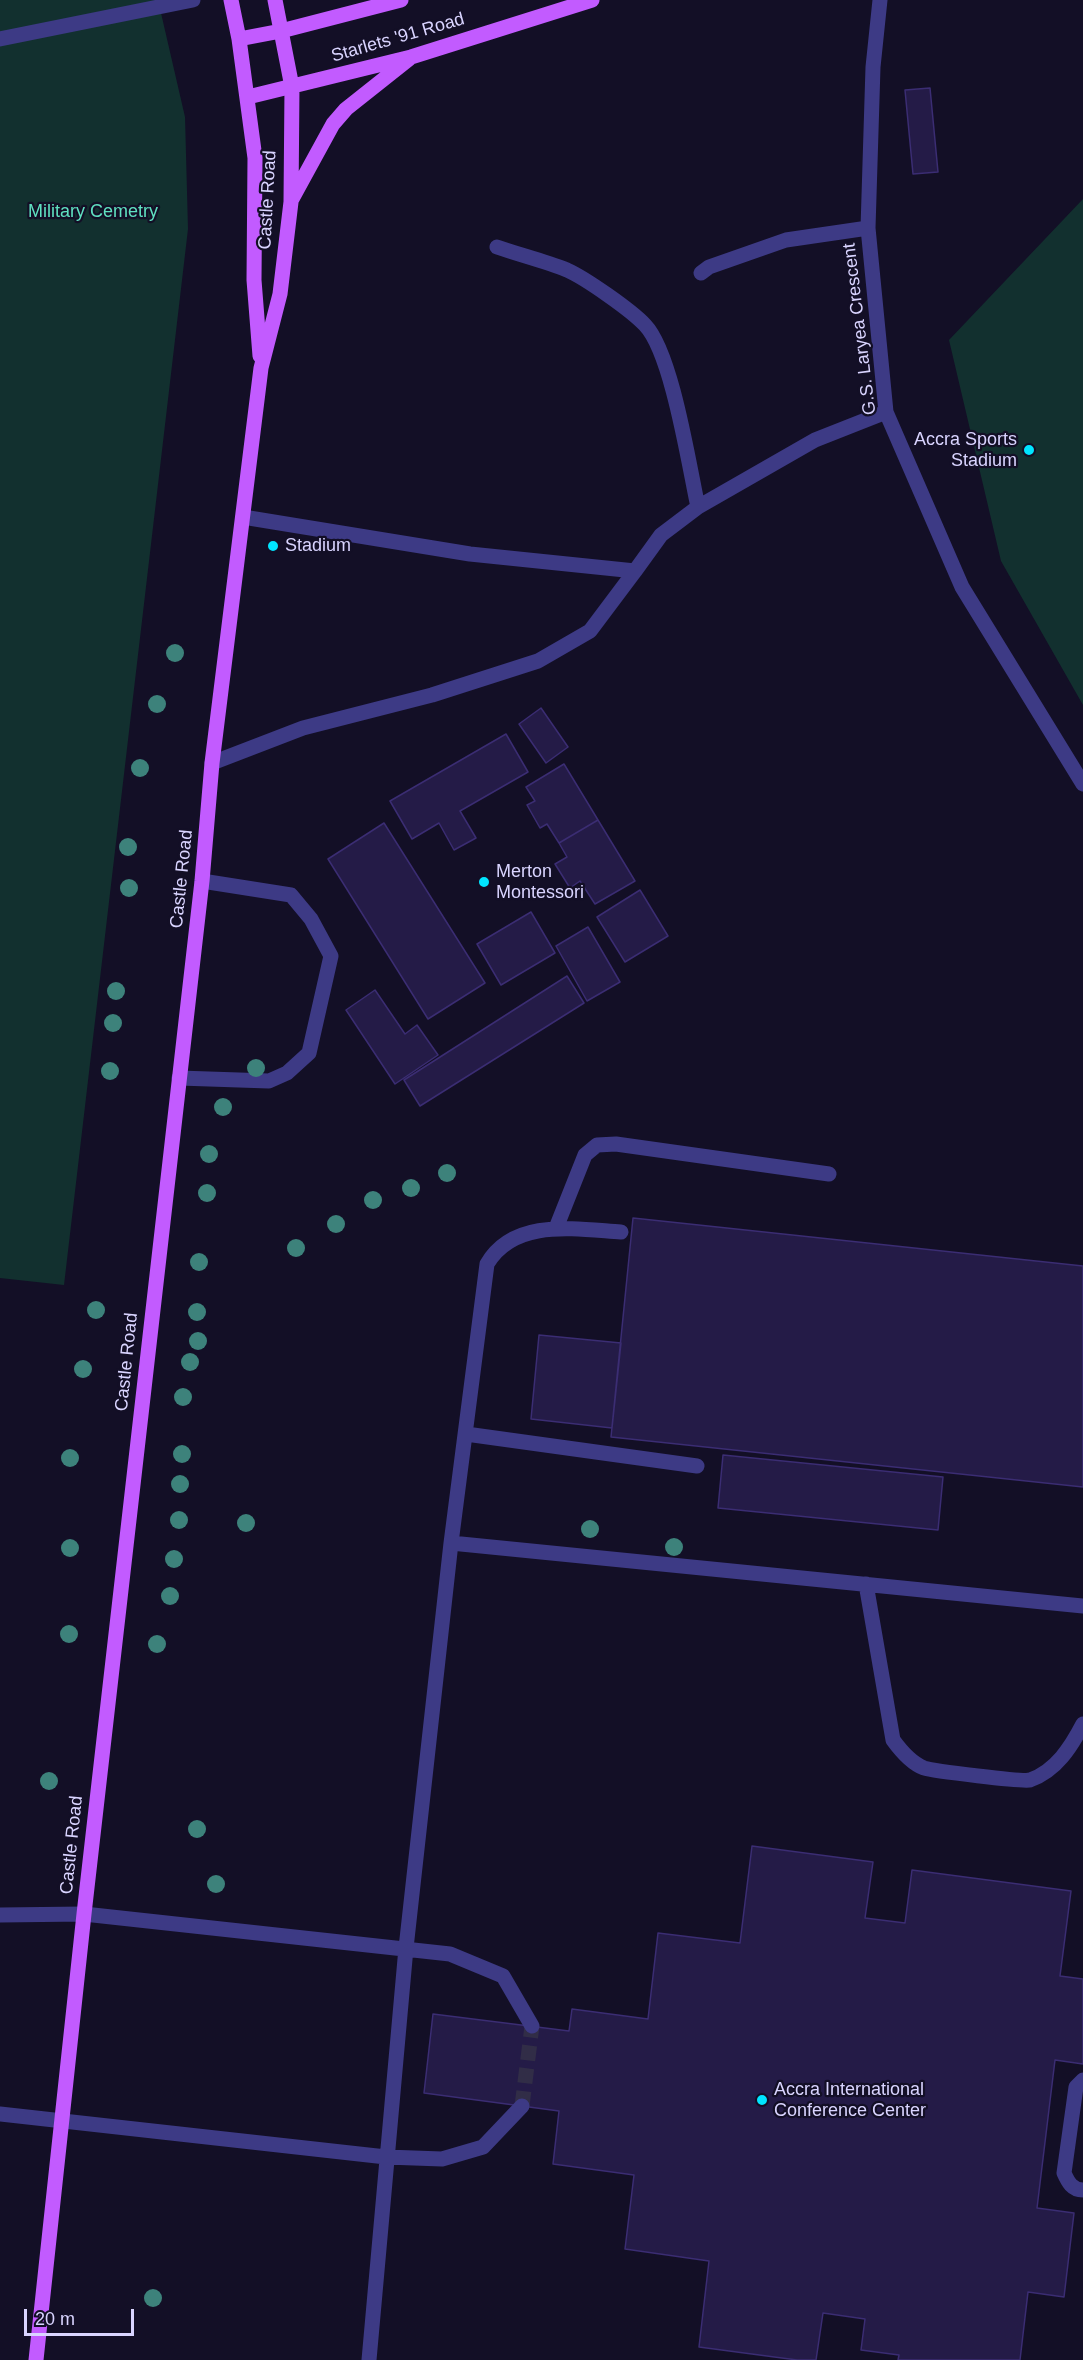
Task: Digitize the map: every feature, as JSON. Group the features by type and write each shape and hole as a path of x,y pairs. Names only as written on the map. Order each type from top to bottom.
{"main road":[{"name":"Castle Road","path":"231,0 248,97 255,158 254,280 261,368"},
{"name":"Castle Road","path":"36,2360 84,1914 202,881 213,763 261,368 280,294 291,202 292,87 275,0"},
{"path":"360,0 383,5"},
{"name":"Starlets '91 Road","path":"239,39 281,31 401,0"},
{"name":"Starlets '91 Road","path":"248,97 411,57 592,0"},
{"path":"291,202 333,124 346,109 397,71 411,57"}],"lane":[{"path":"0,39 193,0"},
{"name":"G.S. Laryea Crescent","path":"880,0 873,67 868,228 886,412 962,587 1083,784"},
{"path":"701,273 709,267 786,240 868,228"},
{"path":"497,247 568,270 623,306 646,326 660,352 673,390 698,507"},
{"path":"213,763 303,728 432,695 538,661 590,631 661,535 698,507 815,440 886,412"},
{"path":"243,517 470,554 635,571"},
{"path":"179,1078 269,1081 287,1072 309,1053 331,956 311,919 291,895 202,881"},
{"path":"556,1228 585,1155 597,1145 616,1144 828,1174"},
{"path":"369,2360 406,1948 451,1543 487,1264 495,1250 514,1237 556,1228 621,1232"},
{"path":"466,1434 697,1466"},
{"path":"451,1543 1083,1606"},
{"path":"866,1584 893,1740 905,1755 924,1768 1028,1781 1048,1771 1066,1753 1083,1724"},
{"path":"0,1915 84,1914 450,1954 503,1976 532,2026"},
{"path":"1083,2079 1076,2087 1064,2173 1068,2184 1077,2190 1083,2190"},
{"path":"0,2114 386,2157 442,2159 483,2147 522,2106"}],"green space":[{"name":"Military Cemetry","path":"0,0 158,0 185,117 188,229 64,1285 0,1278"},
{"name":"Accra Sports Stadium","path":"1083,199 1083,705 1001,561 949,340"}],"building":[{"path":"930,88 938,172 913,174 905,90"},
{"path":"541,708 568,747 546,763 519,724"},
{"path":"506,734 528,772 460,811 476,838 454,850 439,823 412,839 390,801"},
{"path":"564,764 598,820 559,843 547,824 540,828 527,805 535,801 526,787"},
{"path":"598,820 635,881 595,904 580,881 570,888 555,864 567,857 559,843"},
{"path":"384,823 485,983 428,1019 328,859"},
{"path":"640,890 668,936 625,962 597,917"},
{"path":"531,912 555,953 501,985 477,944"},
{"path":"588,927 620,982 587,1001 556,946"},
{"path":"567,976 584,1003 420,1106 404,1080"},
{"path":"375,990 405,1034 417,1025 438,1055 395,1084 346,1010"},
{"path":"633,1218 1083,1266 1083,1487 611,1437"},
{"path":"539,1335 621,1343 612,1428 531,1419"},
{"path":"723,1455 943,1477 938,1530 718,1508"},
{"name":"Accra International Conference Center","path":"752,1846 873,1862 865,1918 905,1923 912,1870 1071,1891 1060,1976 1083,1979 1083,2064 1055,2060 1037,2208 1074,2213 1064,2297 1028,2292 1020,2360 898,2360 899,2355 861,2350 865,2319 823,2313 816,2360 797,2360 699,2347 709,2261 625,2249 634,2175 553,2164 559,2111 424,2093 433,2014 569,2031 572,2009 648,2019 658,1933 740,1943"}],"tunnel":[{"path":"522,2106 532,2026"}],"place":[{"name":"Accra Sports Stadium","path":"1029,450"},
{"name":"Stadium","path":"273,546"},
{"name":"Merton Montessori","path":"484,882"},
{"name":"Accra International Conference Center","path":"762,2100"}]}
